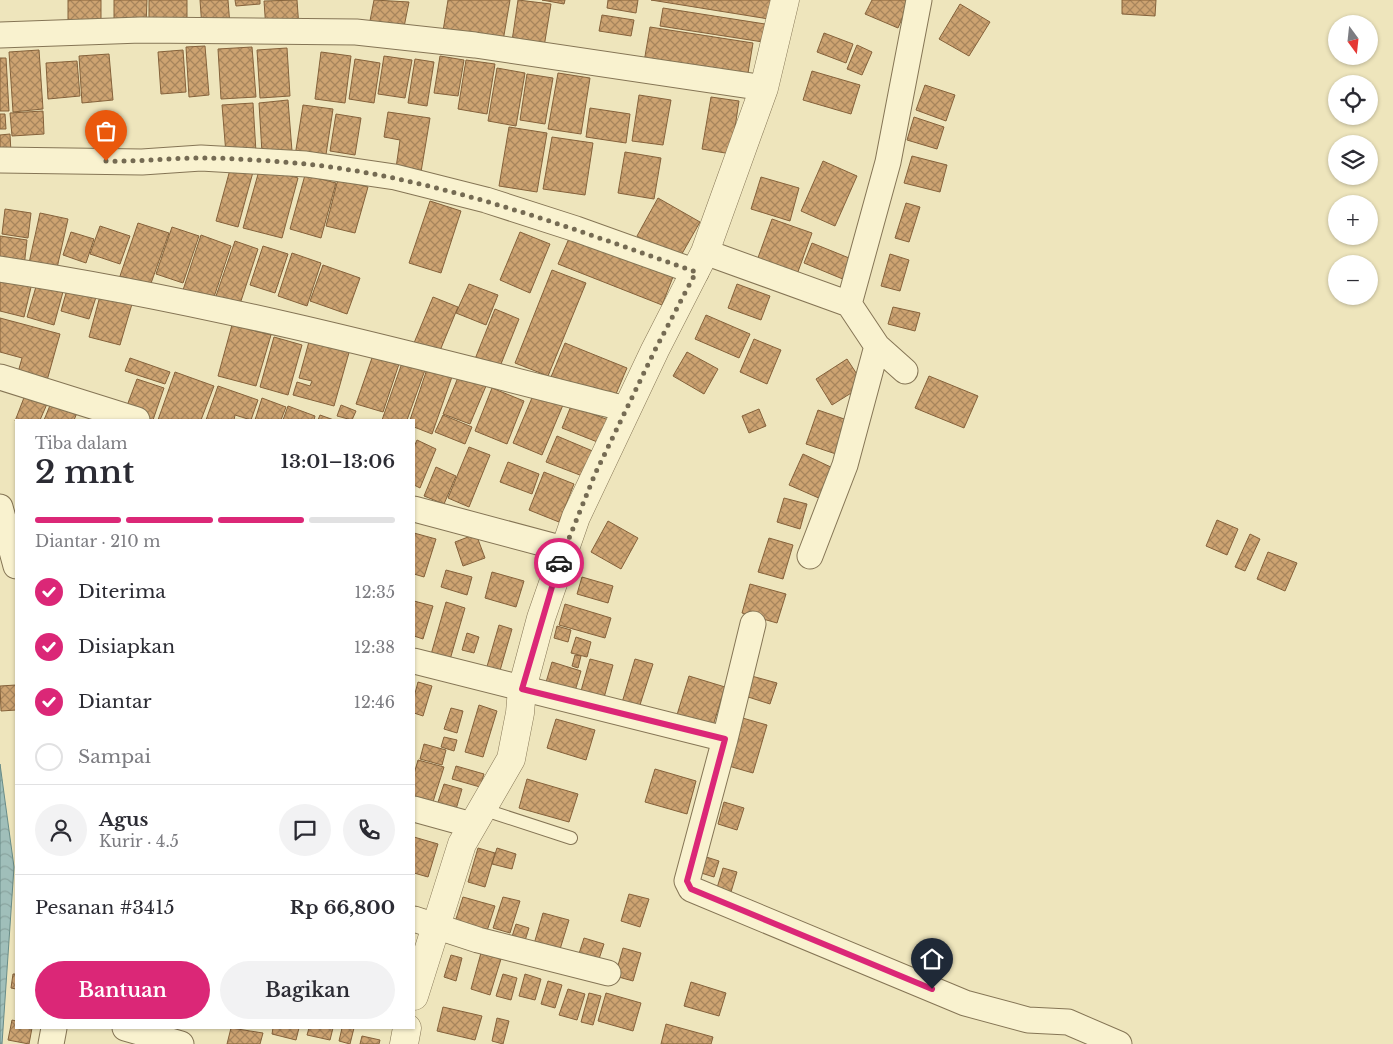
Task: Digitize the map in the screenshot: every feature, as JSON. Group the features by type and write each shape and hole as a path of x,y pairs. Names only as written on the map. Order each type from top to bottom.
{"street":[{"path":"415,989 425,922 462,844 501,781 511,759 520,713 522,689 541,618 564,549 595,474 700,262 764,88 785,0"},
{"path":"849,304 888,162 919,0"},
{"path":"0,35 141,30 356,32 475,45 764,88"},
{"path":"0,160 142,162 201,158 306,164 395,177 486,200 576,229 849,304 877,346 905,371"},
{"path":"0,269 58,278 239,315 457,366 626,409"},
{"path":"810,556 845,466 877,346"},
{"path":"0,377 134,419"},
{"path":"0,507 13,539 15,557"},
{"path":"415,509 564,549"},
{"path":"752,624 725,739 687,881 691,889 965,1003 1028,1020 1068,1022 1119,1044"},
{"path":"415,661 725,739"},
{"path":"415,809 477,817"},
{"path":"425,922 478,940 608,973"},
{"path":"52,1044 54,1029"},
{"path":"129,1029 182,1044"},
{"path":"404,1044 407,1029"}],"lane":[{"path":"477,817 571,838"}],"water":[{"path":"0,764 14,867 2,1044 0,1044"}],"building":[{"path":"68,0 101,0 101,23 68,23"},
{"path":"114,0 147,0 146,26 114,26"},
{"path":"149,0 187,0 187,29 149,29"},
{"path":"200,0 228,0 230,26 202,28"},
{"path":"235,0 260,0 260,4 236,6"},
{"path":"297,0 299,28 266,30 264,1"},
{"path":"374,0 409,2 403,32 369,26"},
{"path":"448,0 510,0 503,41 443,31"},
{"path":"518,0 551,4 544,47 512,41"},
{"path":"542,0 565,0 564,4"},
{"path":"608,0 638,0 636,13 607,8"},
{"path":"651,0 779,0 775,20"},
{"path":"872,0 910,0 898,28 865,14"},
{"path":"1122,0 1156,0 1155,16 1122,14"},
{"path":"960,4 990,22 969,56 939,39"},
{"path":"663,8 765,24 763,42 660,26"},
{"path":"602,15 634,20 631,36 599,31"},
{"path":"650,27 753,43 747,79 644,62"},
{"path":"824,33 853,44 846,63 817,52"},
{"path":"857,45 872,52 862,75 847,69"},
{"path":"205,46 209,95 189,97 186,47"},
{"path":"252,47 256,97 221,99 218,49"},
{"path":"287,48 290,96 260,98 257,50"},
{"path":"39,50 43,109 13,112 9,52"},
{"path":"183,50 186,92 161,94 158,52"},
{"path":"321,52 351,56 345,103 315,99"},
{"path":"109,54 113,100 82,103 79,56"},
{"path":"384,56 412,60 405,98 378,94"},
{"path":"440,56 464,60 458,96 434,93"},
{"path":"0,58 6,58 9,111 0,111"},
{"path":"355,59 380,63 374,103 349,99"},
{"path":"415,59 434,62 427,106 408,103"},
{"path":"466,60 495,64 487,114 458,109"},
{"path":"77,61 80,96 48,99 46,63"},
{"path":"497,68 525,73 516,126 488,121"},
{"path":"812,71 860,85 851,114 803,100"},
{"path":"558,73 590,78 581,134 548,129"},
{"path":"527,74 553,78 545,124 520,120"},
{"path":"925,85 955,95 946,121 916,110"},
{"path":"639,95 671,100 663,145 632,141"},
{"path":"711,97 739,101 731,154 702,149"},
{"path":"288,100 292,151 262,153 259,103"},
{"path":"253,103 256,152 226,154 222,105"},
{"path":"303,105 333,109 325,161 295,156"},
{"path":"590,108 630,114 626,143 586,137"},
{"path":"43,111 44,134 12,136 10,113"},
{"path":"388,112 430,118 421,172 396,168 400,140 384,137"},
{"path":"0,114 5,114 6,129 0,129"},
{"path":"336,114 361,118 355,155 330,151"},
{"path":"914,117 944,127 937,149 907,140"},
{"path":"509,127 547,133 537,192 499,186"},
{"path":"10,134 11,153 0,154 0,135"},
{"path":"552,137 593,143 585,195 543,189"},
{"path":"625,152 661,158 654,199 618,193"},
{"path":"912,156 947,165 940,192 904,183"},
{"path":"823,161 857,176 835,226 801,211"},
{"path":"231,166 253,172 238,227 216,221"},
{"path":"260,167 298,178 282,238 243,228"},
{"path":"305,175 336,183 321,238 290,229"},
{"path":"761,177 799,188 790,221 751,209"},
{"path":"338,179 368,187 355,233 326,226"},
{"path":"658,198 700,222 679,259 637,236"},
{"path":"430,201 461,211 441,273 409,263"},
{"path":"906,203 920,207 909,242 895,238"},
{"path":"5,209 31,213 28,238 2,234"},
{"path":"40,213 68,219 57,268 29,263"},
{"path":"772,219 812,233 795,280 755,266"},
{"path":"138,223 169,233 150,286 120,276"},
{"path":"100,226 130,236 120,264 90,254"},
{"path":"172,227 199,236 183,283 156,274"},
{"path":"71,232 94,239 86,263 63,255"},
{"path":"520,232 550,244 530,293 500,280"},
{"path":"201,235 231,246 213,300 183,290"},
{"path":"0,236 27,240 24,267 0,263"},
{"path":"570,236 673,277 662,305 558,264"},
{"path":"235,241 258,249 240,304 216,296"},
{"path":"812,243 859,262 850,282 804,263"},
{"path":"263,246 288,254 275,293 250,285"},
{"path":"292,253 321,263 307,306 278,296"},
{"path":"890,254 909,260 900,291 881,286"},
{"path":"323,265 360,278 347,314 310,301"},
{"path":"552,270 586,283 548,376 515,363"},
{"path":"0,276 32,283 24,317 0,311"},
{"path":"38,280 64,288 54,325 27,317"},
{"path":"469,284 498,295 486,325 456,313"},
{"path":"737,284 770,296 761,320 728,308"},
{"path":"68,286 97,294 89,319 61,311"},
{"path":"100,296 132,304 120,345 89,337"},
{"path":"433,297 458,307 439,353 414,343"},
{"path":"893,307 920,313 915,331 888,324"},
{"path":"495,309 519,319 499,369 475,359"},
{"path":"706,315 750,334 739,358 695,339"},
{"path":"0,318 60,334 46,384 17,376 22,358 0,352"},
{"path":"232,325 271,335 256,386 218,376"},
{"path":"274,337 302,345 288,395 260,387"},
{"path":"310,338 350,349 334,406 293,395 297,382 310,386 312,381 299,378"},
{"path":"754,339 781,350 767,384 740,372"},
{"path":"565,343 627,368 613,401 551,377"},
{"path":"687,352 718,369 704,394 673,376"},
{"path":"373,355 399,364 383,412 356,404"},
{"path":"130,358 170,372 165,384 125,371"},
{"path":"847,359 864,385 832,405 816,379"},
{"path":"402,363 425,370 407,419 382,419"},
{"path":"428,366 453,374 432,434 415,427 415,419 410,419"},
{"path":"175,372 214,386 201,419 158,419"},
{"path":"459,375 486,386 470,424 443,414"},
{"path":"929,376 978,396 964,428 915,408"},
{"path":"137,379 164,388 153,419 125,411"},
{"path":"218,386 258,400 251,419 235,415 234,419 206,419"},
{"path":"492,388 524,401 507,444 475,431"},
{"path":"534,393 563,405 542,455 513,443"},
{"path":"25,395 47,404 40,419 16,419"},
{"path":"262,398 286,407 281,419 255,419"},
{"path":"51,403 77,413 74,419 44,419"},
{"path":"341,405 356,411 352,419 337,416"},
{"path":"288,406 315,416 314,419 283,419"},
{"path":"571,406 614,422 605,445 562,428"},
{"path":"759,409 766,426 749,433 742,416"},
{"path":"818,410 853,422 842,456 806,444"},
{"path":"320,415 331,419 318,419"},
{"path":"443,415 472,427 465,444 435,432"},
{"path":"557,436 595,452 585,477 546,462"},
{"path":"417,440 436,449 420,488 415,486 415,445"},
{"path":"469,447 490,455 469,507 448,498"},
{"path":"803,454 835,469 821,499 789,485"},
{"path":"508,462 539,474 532,494 500,482"},
{"path":"436,467 456,476 444,504 424,496"},
{"path":"544,472 574,484 559,522 529,510"},
{"path":"784,498 807,504 800,529 777,522"},
{"path":"1217,520 1238,529 1227,555 1206,546"},
{"path":"608,521 638,538 621,569 591,552"},
{"path":"415,533 436,539 424,577 415,574"},
{"path":"476,534 485,558 463,566 455,542"},
{"path":"1250,534 1260,539 1245,571 1235,567"},
{"path":"769,538 793,545 783,579 758,572"},
{"path":"1268,552 1297,563 1285,591 1257,579"},
{"path":"446,570 472,577 467,595 441,587"},
{"path":"492,572 524,581 516,607 485,598"},
{"path":"582,577 613,586 608,603 577,594"},
{"path":"750,584 786,594 777,623 742,613"},
{"path":"415,601 433,606 423,639 415,636"},
{"path":"446,602 465,608 449,663 430,658"},
{"path":"565,604 611,618 605,638 559,625"},
{"path":"499,625 512,629 499,674 486,670"},
{"path":"557,626 571,630 568,642 554,638"},
{"path":"467,633 479,637 474,653 462,650"},
{"path":"576,637 591,642 587,657 571,653"},
{"path":"575,655 581,656 578,668 572,666"},
{"path":"590,659 613,665 602,705 579,698"},
{"path":"635,659 653,664 638,711 621,706"},
{"path":"552,662 581,671 573,698 544,689"},
{"path":"748,675 777,683 770,704 742,695"},
{"path":"689,676 725,687 712,729 676,718"},
{"path":"418,682 432,686 423,716 415,713 415,693"},
{"path":"15,685 15,710 1,711 0,686"},
{"path":"479,705 497,711 483,757 465,752"},
{"path":"451,708 463,711 457,733 444,729"},
{"path":"739,717 767,725 753,773 725,765"},
{"path":"556,719 595,730 586,760 547,748"},
{"path":"444,737 457,740 454,751 441,747"},
{"path":"424,744 446,750 442,765 420,759"},
{"path":"418,760 444,767 432,805 415,800 415,770"},
{"path":"456,766 484,774 480,787 452,779"},
{"path":"655,769 696,781 687,814 645,802"},
{"path":"527,779 578,794 569,822 519,808"},
{"path":"444,784 462,789 454,816 435,811"},
{"path":"724,802 744,808 737,830 718,824"},
{"path":"415,837 438,844 428,877 415,873"},
{"path":"478,848 495,853 485,887 468,882"},
{"path":"497,848 516,854 512,869 492,864"},
{"path":"703,856 719,861 714,877 698,872"},
{"path":"723,868 737,872 728,902 714,898"},
{"path":"629,894 649,899 640,927 621,921"},
{"path":"463,897 495,906 487,931 455,922"},
{"path":"503,897 520,901 510,933 493,928"},
{"path":"543,913 569,920 557,959 532,951"},
{"path":"516,924 529,928 523,947 510,943"},
{"path":"584,938 604,944 596,968 576,963"},
{"path":"623,948 641,953 633,981 615,976"},
{"path":"481,953 501,959 490,995 471,989"},
{"path":"451,955 462,958 456,981 444,977"},
{"path":"13,974 15,974 15,989 11,988"},
{"path":"503,974 517,978 511,1000 496,996"},
{"path":"525,974 541,979 535,1000 519,996"},
{"path":"548,981 562,985 555,1008 541,1004"},
{"path":"691,982 726,993 719,1016 684,1006"},
{"path":"568,989 585,994 577,1020 559,1015"},
{"path":"589,993 601,996 593,1025 581,1022"},
{"path":"606,993 641,1003 633,1031 598,1021"},
{"path":"443,1007 482,1016 475,1040 437,1031"},
{"path":"497,1018 509,1021 503,1044 492,1041"},
{"path":"12,1020 15,1021 15,1029 32,1029 29,1044 8,1040"},
{"path":"666,1024 713,1037 711,1044 661,1044"},
{"path":"231,1029 263,1033 260,1044 227,1044"},
{"path":"273,1029 299,1029 296,1040 272,1034"},
{"path":"309,1029 333,1029 330,1040 307,1035"},
{"path":"342,1029 354,1029 350,1044 339,1041"},
{"path":"362,1036 380,1040 379,1044 360,1044"}],"way so far":[{"path":"106,161 142,162 201,158 306,164 395,177 486,200 576,229 696,272 655,350 595,474 559,563"}],"route":[{"path":"559,563 541,618 522,689 725,739 687,881 691,889 932,989"}]}
